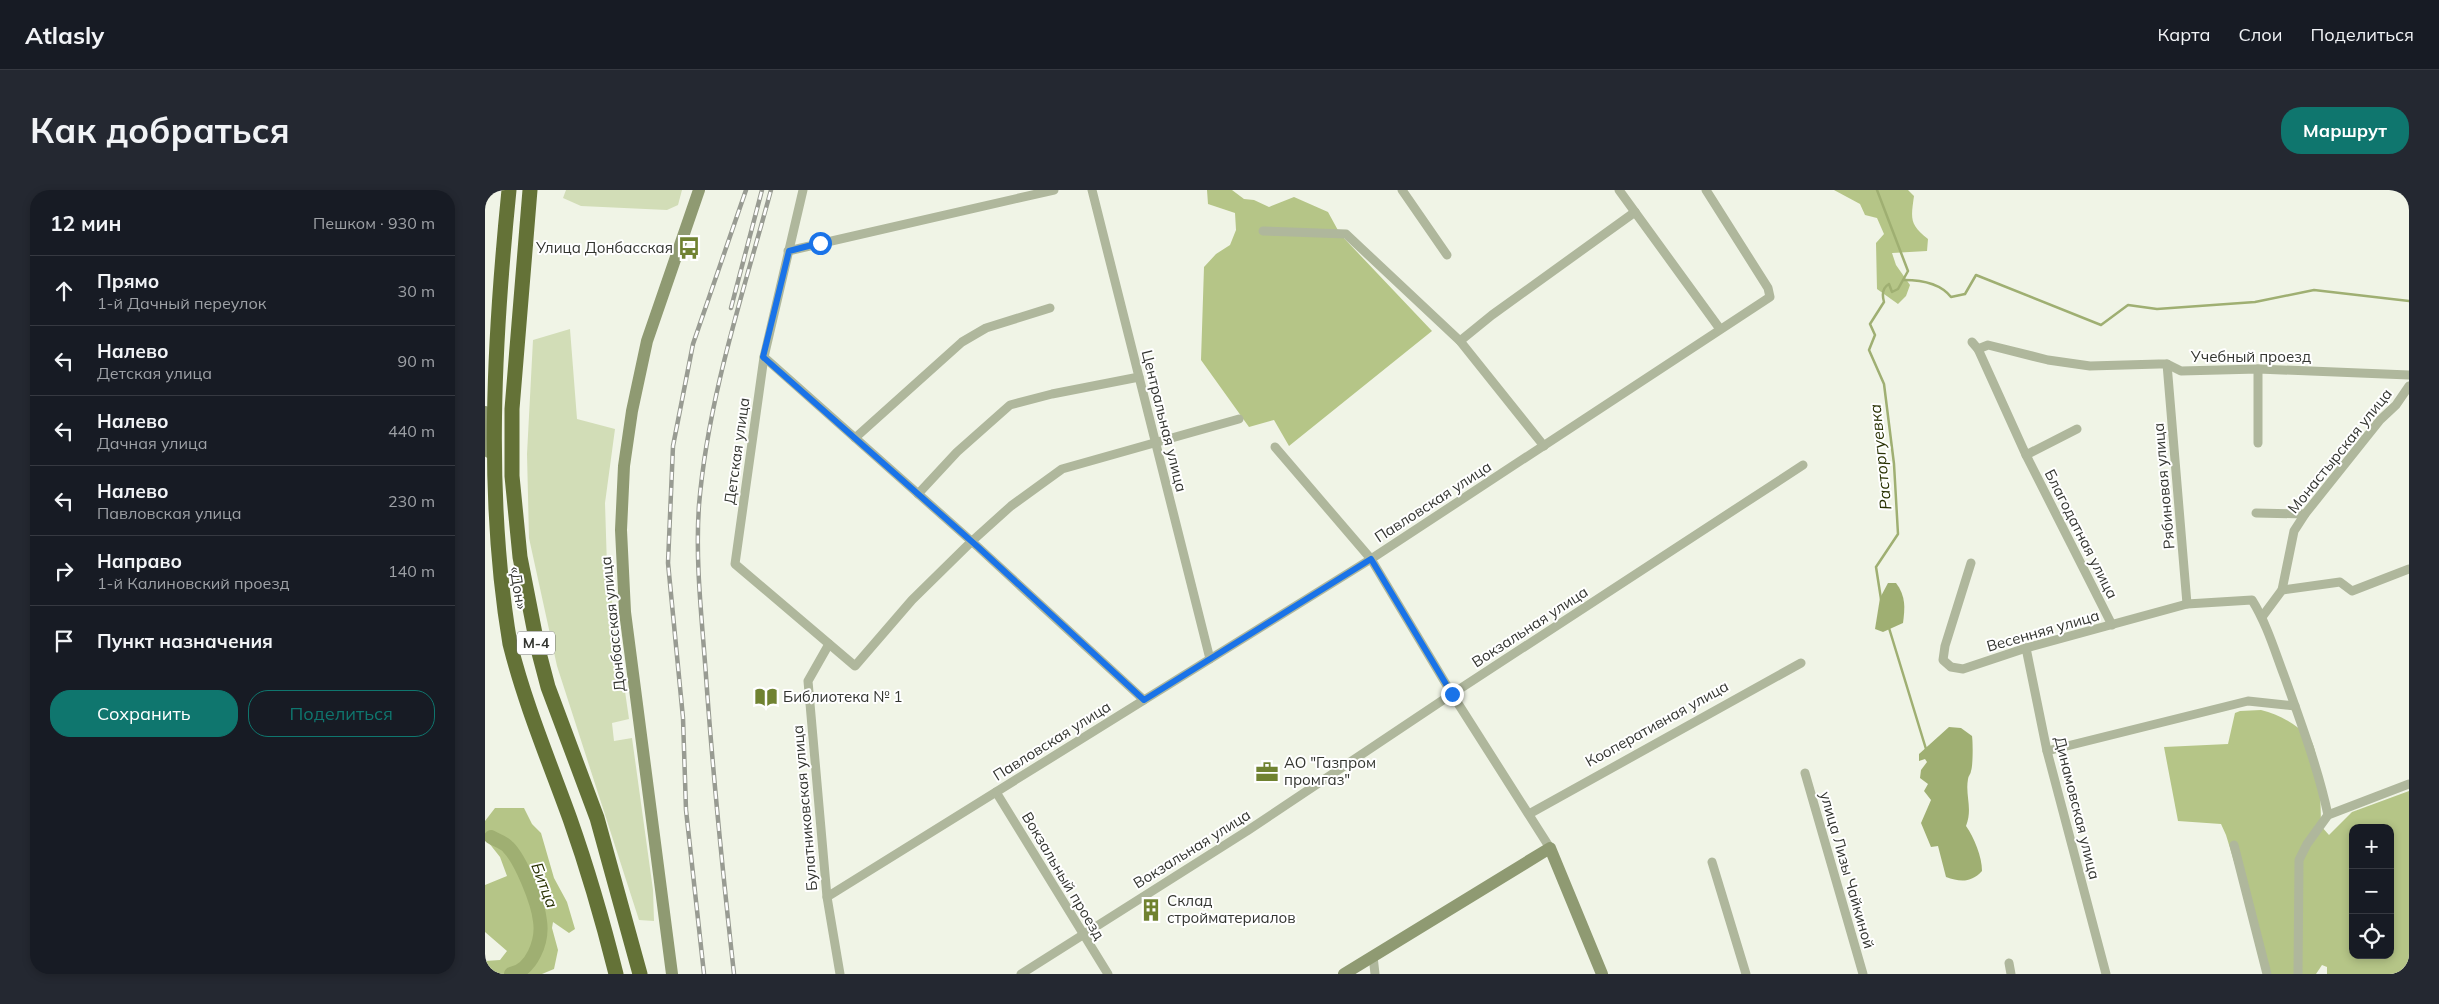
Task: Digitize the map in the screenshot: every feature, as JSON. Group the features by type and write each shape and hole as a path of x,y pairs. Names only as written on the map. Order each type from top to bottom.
{"highway":[{"name":"«Дон»","path":"509,190 499,292 491,473 499,582 510,643 523,693 582,854 617,974"},
{"name":"«Дон»","path":"530,190 513,409 512,476 520,557 538,649 548,687 597,818 630,931 640,974"}],"street":[{"name":"Донбасская улица","path":"672,974 625,612 621,530 624,466 632,411 647,341 699,190"},
{"name":"Детская улица","path":"803,190 763,357 735,564 855,666 912,600 971,542"},
{"path":"789,251 1054,190"},
{"name":"Центральная улица","path":"1092,190 1210,659"},
{"path":"1401,190 1447,256"},
{"path":"1619,190 1721,330"},
{"name":"Павловская улица","path":"827,897 1371,559 1770,296 1768,288 1706,190"},
{"path":"1460,341 1492,315 1635,212"},
{"path":"1263,231 1345,234 1460,341 1543,446"},
{"path":"855,438 962,342 986,328 1050,308"},
{"name":"Учебный проезд","path":"1975,346 1988,345 2048,360 2090,366 2167,364 2181,371 2258,369 2409,375"},
{"name":"Благодатная улица","path":"1975,346 2112,625"},
{"path":"763,357 918,494 1144,700"},
{"name":"Рябиновая улица","path":"2167,364 2187,604"},
{"path":"2257,443 2258,369"},
{"path":"918,494 957,452 1010,406 1052,394 1139,377"},
{"name":"Монастырская улица","path":"2262,617 2282,590 2294,530 2380,420 2396,405 2409,386"},
{"path":"485,412 491,473"},
{"path":"971,542 1011,506 1063,469 1239,419"},
{"path":"2027,455 2077,429"},
{"path":"1275,447 1371,559 1452,694 1550,848 1602,974"},
{"name":"Вокзальная улица","path":"1021,974 1247,830 1803,465"},
{"path":"2256,513 2305,514"},
{"name":"Весенняя улица","path":"1971,563 1945,646 1943,660 1951,667 1963,669 2026,648 2187,604 2251,600 2262,617"},
{"path":"2282,590 2340,582 2352,591 2409,569"},
{"path":"2262,617 2295,706 2322,787 2328,815"},
{"name":"Булатниковская улица","path":"829,644 808,681 827,897 840,974"},
{"name":"Динамовская улица","path":"2026,648 2047,751 2106,974"},
{"name":"Кооперативная улица","path":"1529,814 1801,663"},
{"path":"2047,751 2248,700 2295,706"},
{"name":"улица Лизы Чайкиной","path":"1805,773 1863,974"},
{"path":"2298,974 2299,860 2307,844 2328,815 2409,784"},
{"name":"Вокзальный проезд","path":"996,792 1108,974"},
{"path":"2234,845 2267,974"},
{"path":"1344,974 1550,848"},
{"path":"1712,862 1746,974"},
{"path":"1373,956 1375,974"},
{"path":"2009,962 2011,974"}],"shaded area":[{"path":"566,190 682,190 678,205 667,210 581,206 563,198"},
{"path":"1207,190 1232,190 1244,199 1254,200 1269,207 1294,197 1328,212 1340,234 1432,331 1289,446 1274,420 1249,427 1201,360 1204,267 1216,254 1230,245 1236,230 1235,213 1208,204"},
{"path":"1834,190 1908,190 1914,196 1912,215 1914,225 1928,239 1927,251 1892,253 1896,265 1910,285 1906,296 1898,304 1877,289 1876,243 1884,234 1877,218 1865,215 1860,204"},
{"path":"570,329 577,419 615,429 605,503 607,567 629,719 612,723 614,741 632,738 653,890 654,921 639,920 557,666 529,538 527,454 533,340"},
{"path":"1888,583 1896,583 1902,593 1904,618 1903,623 1883,632 1875,629 1880,598"},
{"path":"2261,710 2288,721 2310,739 2318,767 2321,826 2329,835 2352,812 2409,791 2409,974 2327,974 2327,967 2322,965 2316,974 2264,974 2268,973 2226,835 2221,824 2178,821 2164,747 2228,744 2235,713"},
{"path":"1949,727 1961,728 1972,736 1973,754 1967,785 1969,813 1966,826 1977,847 1982,871 1974,878 1965,880 1946,877 1938,846 1931,847 1921,823 1931,800 1924,791 1928,784 1920,778 1921,770 1927,762 1925,759 1919,761 1919,754"},
{"path":"495,808 524,808 532,824 541,833 554,878 567,902 575,929 569,933 553,922 552,928 558,950 554,969 542,974 485,974 485,961 500,960 507,951 485,932 485,885 507,876 500,857 485,838 485,821"}],"waterway":[{"name":"Расторгуевка","path":"1877,190 1908,271 1898,289 1892,292 1889,284 1885,288 1883,294 1884,302 1870,324 1875,335 1869,350 1884,384 1894,464 1898,534 1876,567 1881,599"},
{"path":"1904,280 1936,285 1951,297 1965,294 1976,275 2101,325 2128,305 2157,309 2255,302 2314,290 2409,301"},
{"name":"Расторгуевка","path":"1889,628 1926,749"},
{"name":"Битца","path":"491,837 502,842 513,853 523,871 539,913 540,937 535,954 525,967 511,974"}],"railway":[{"path":"704,974 686,810 683,718 668,563 673,446 693,344 746,190"},
{"path":"731,308 762,190"},
{"path":"734,974 699,590 698,526 704,465 718,385 771,190"}],"place":[{"name":"Улица Донбасская","path":"689,248"},
{"name":"Библиотека № 1","path":"766,697"},
{"name":"АО \"Газпром промгаз\"","path":"1267,772"},
{"name":"Склад стройматериалов","path":"1151,910"}],"route":[{"path":"820,243 789,251 763,357 978,547 1144,700 1371,559 1452,694"}]}
